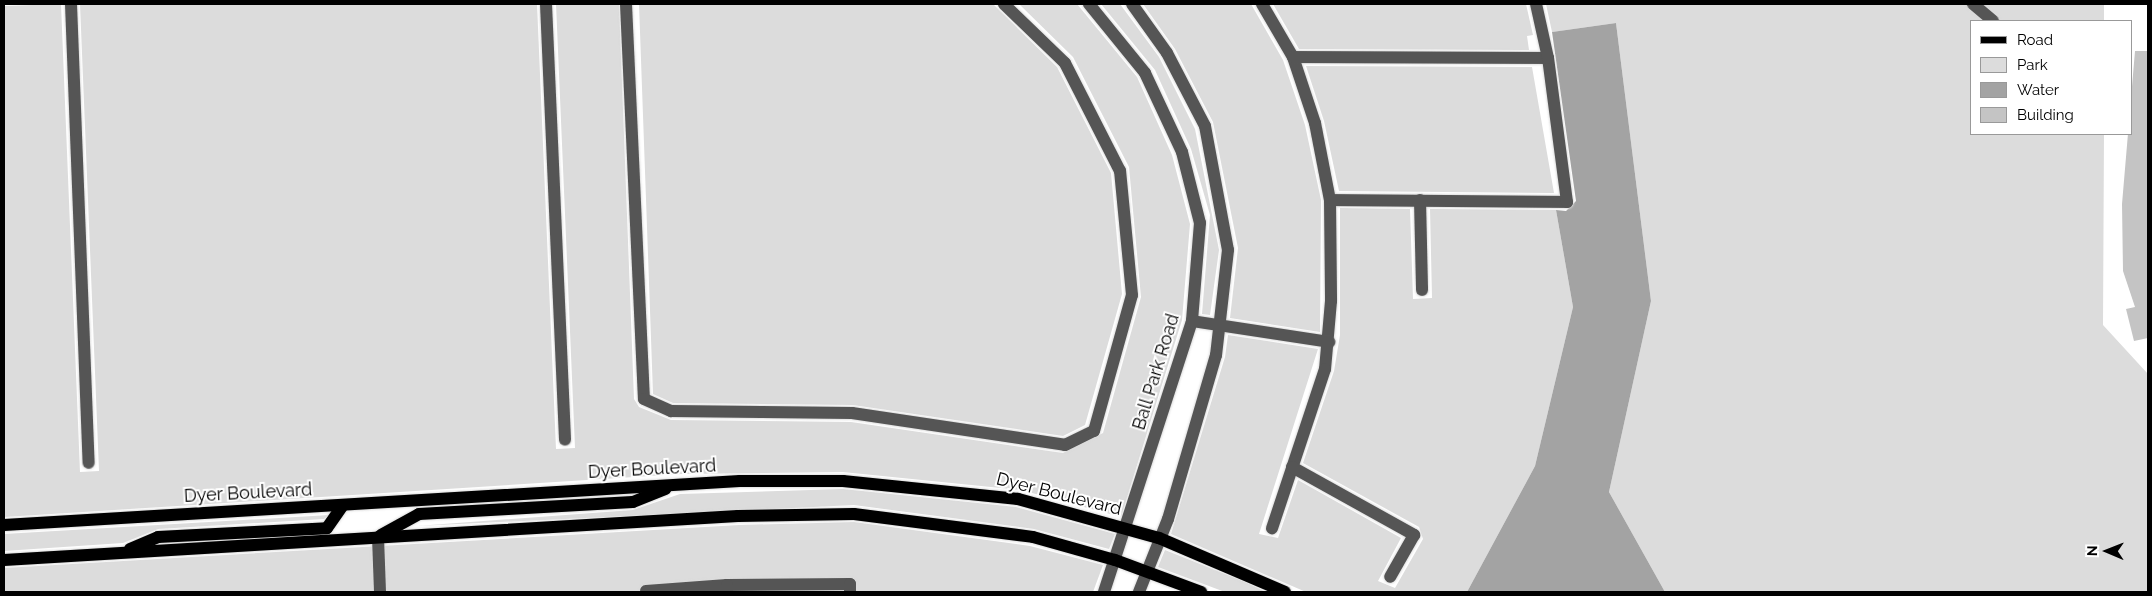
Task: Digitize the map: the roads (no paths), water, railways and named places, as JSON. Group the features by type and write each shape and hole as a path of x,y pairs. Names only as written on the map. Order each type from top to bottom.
{"main road":[{"name":"Dyer Boulevard","path":"4,526 677,485 843,481 936,487 1018,499 1159,538 1286,592"},
{"path":"378,537 420,514 633,502 677,485"},
{"path":"126,552 158,537 327,528 343,505"},
{"path":"4,560 378,537 854,514 1033,537 1115,560 1201,592"}],"street":[{"path":"70,4 89,464"},
{"path":"546,4 565,440"},
{"path":"626,4 644,399 671,411 852,413 1065,444 1094,432 1132,294 1120,171 1065,63 1004,4"},
{"name":"Ball Park Road","path":"1089,4 1145,73 1182,152 1200,223 1192,321 1128,528 1104,592"},
{"path":"1132,4 1167,53 1204,126 1228,250 1216,355 1159,538 1139,592"},
{"path":"1262,4 1293,58 1315,123 1330,200 1329,342 1325,369 1272,528"},
{"path":"1330,200 1566,202 1548,58 1536,4"},
{"path":"1974,4 1991,20"},
{"path":"1293,58 1548,58"},
{"path":"1420,200 1422,290"},
{"path":"1192,321 1329,342"},
{"path":"1292,467 1414,535 1390,577"},
{"path":"378,537 380,592"},
{"path":"646,590 850,584 850,592"}],"water":[{"path":"1616,23 1651,301 1609,492 1665,592 1467,592 1535,466 1573,307 1556,210 1566,211 1576,201 1552,32"}]}
